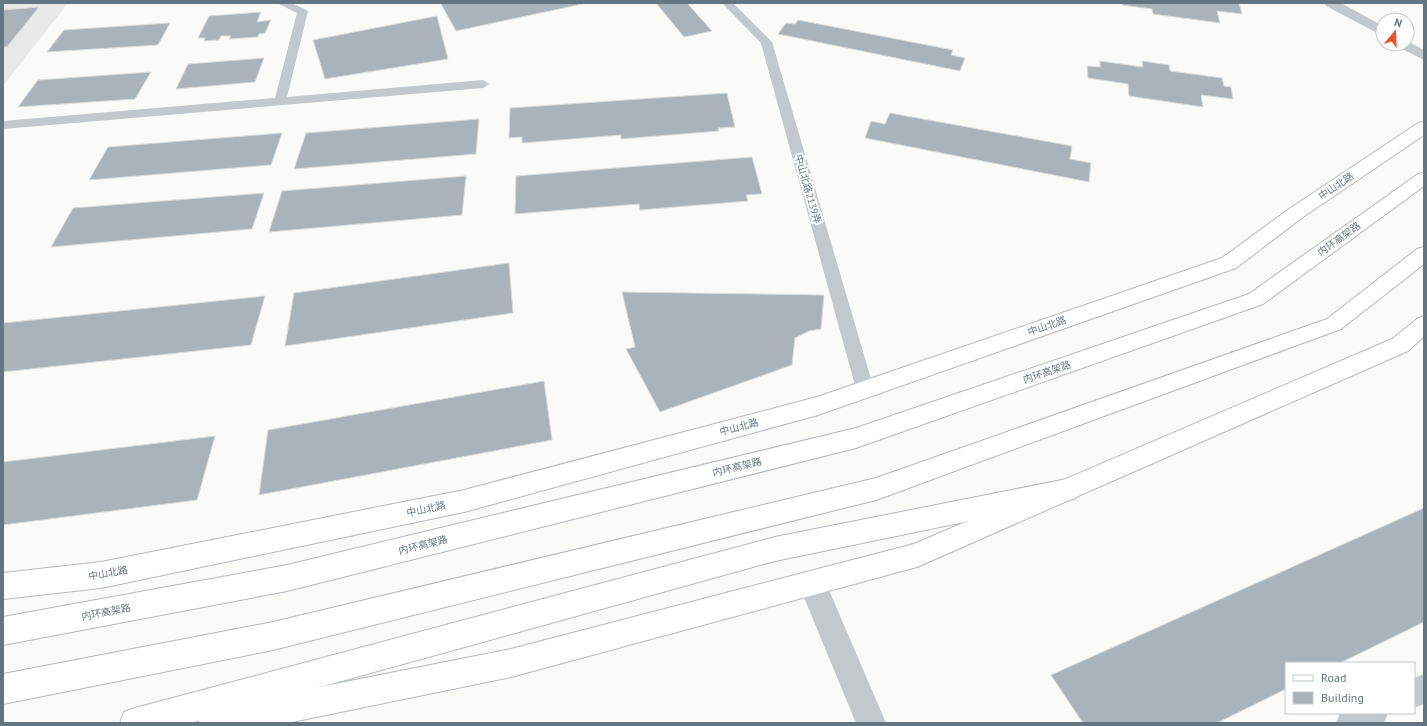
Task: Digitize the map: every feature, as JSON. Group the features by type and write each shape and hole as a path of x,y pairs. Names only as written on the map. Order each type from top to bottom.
{"main road":[{"name":"中山北路","path":"3,586 100,575 464,501 818,406 1229,263 1296,213 1424,127"},
{"name":"内环高架路","path":"3,631 287,578 856,438 1256,299 1424,178"},
{"path":"3,689 273,636 876,489 1334,324 1424,254"},
{"path":"214,723 510,663 916,555 1400,345 1424,324"},
{"path":"135,723 775,549 1067,490"}],"street":[{"path":"1331,3 1375,28"},
{"path":"1415,51 1424,56"},
{"path":"812,583 871,723"},
{"path":"1351,723 1370,714"}],"lane":[{"path":"280,101 302,11 282,3"},
{"name":"中山北路2139弄","path":"727,3 766,42 865,389"},
{"path":"3,125 483,84"}],"shaded area":[{"path":"3,3 68,3 3,86"}],"building":[{"path":"444,3 587,3 456,31 441,4"},
{"path":"656,3 687,3 712,31 684,37"},
{"path":"1122,3 1239,3 1242,14 1217,11 1220,23 1153,14 1152,9 1122,5"},
{"path":"39,7 7,47 3,47 3,10"},
{"path":"261,12 257,22 271,20 265,33 259,34 258,37 229,39 231,36 221,36 219,40 204,41 205,38 198,38 209,16"},
{"path":"437,16 448,59 325,79 313,40"},
{"path":"798,20 953,50 951,55 965,58 960,71 778,34 786,23 795,24"},
{"path":"170,23 158,45 47,52 64,30"},
{"path":"264,58 255,82 176,89 188,64"},
{"path":"1100,61 1143,67 1142,61 1169,65 1170,71 1222,78 1224,86 1231,87 1233,99 1201,95 1203,107 1129,96 1128,84 1088,78 1087,66 1100,67"},
{"path":"151,72 135,99 18,107 38,80"},
{"path":"727,93 735,127 718,128 719,131 621,139 621,135 522,143 522,137 509,138 510,108"},
{"path":"890,113 1072,146 1070,159 1091,163 1089,182 865,138 871,121 885,124"},
{"path":"479,119 476,154 294,169 306,133"},
{"path":"282,133 271,165 89,180 108,147"},
{"path":"752,157 762,194 746,195 748,201 640,210 639,204 515,214 516,176"},
{"path":"466,176 462,215 269,232 282,191"},
{"path":"264,193 252,229 51,247 73,208"},
{"path":"509,263 513,313 285,346 294,293"},
{"path":"622,292 824,295 821,329 809,331 795,338 792,365 660,412 626,349 635,347"},
{"path":"265,296 251,345 3,372 3,323"},
{"path":"544,381 552,440 259,495 268,430"},
{"path":"215,436 197,500 3,525 3,462"},
{"path":"1424,508 1424,622 1342,662 1285,662 1285,689 1217,723 1083,723 1051,675"}]}
